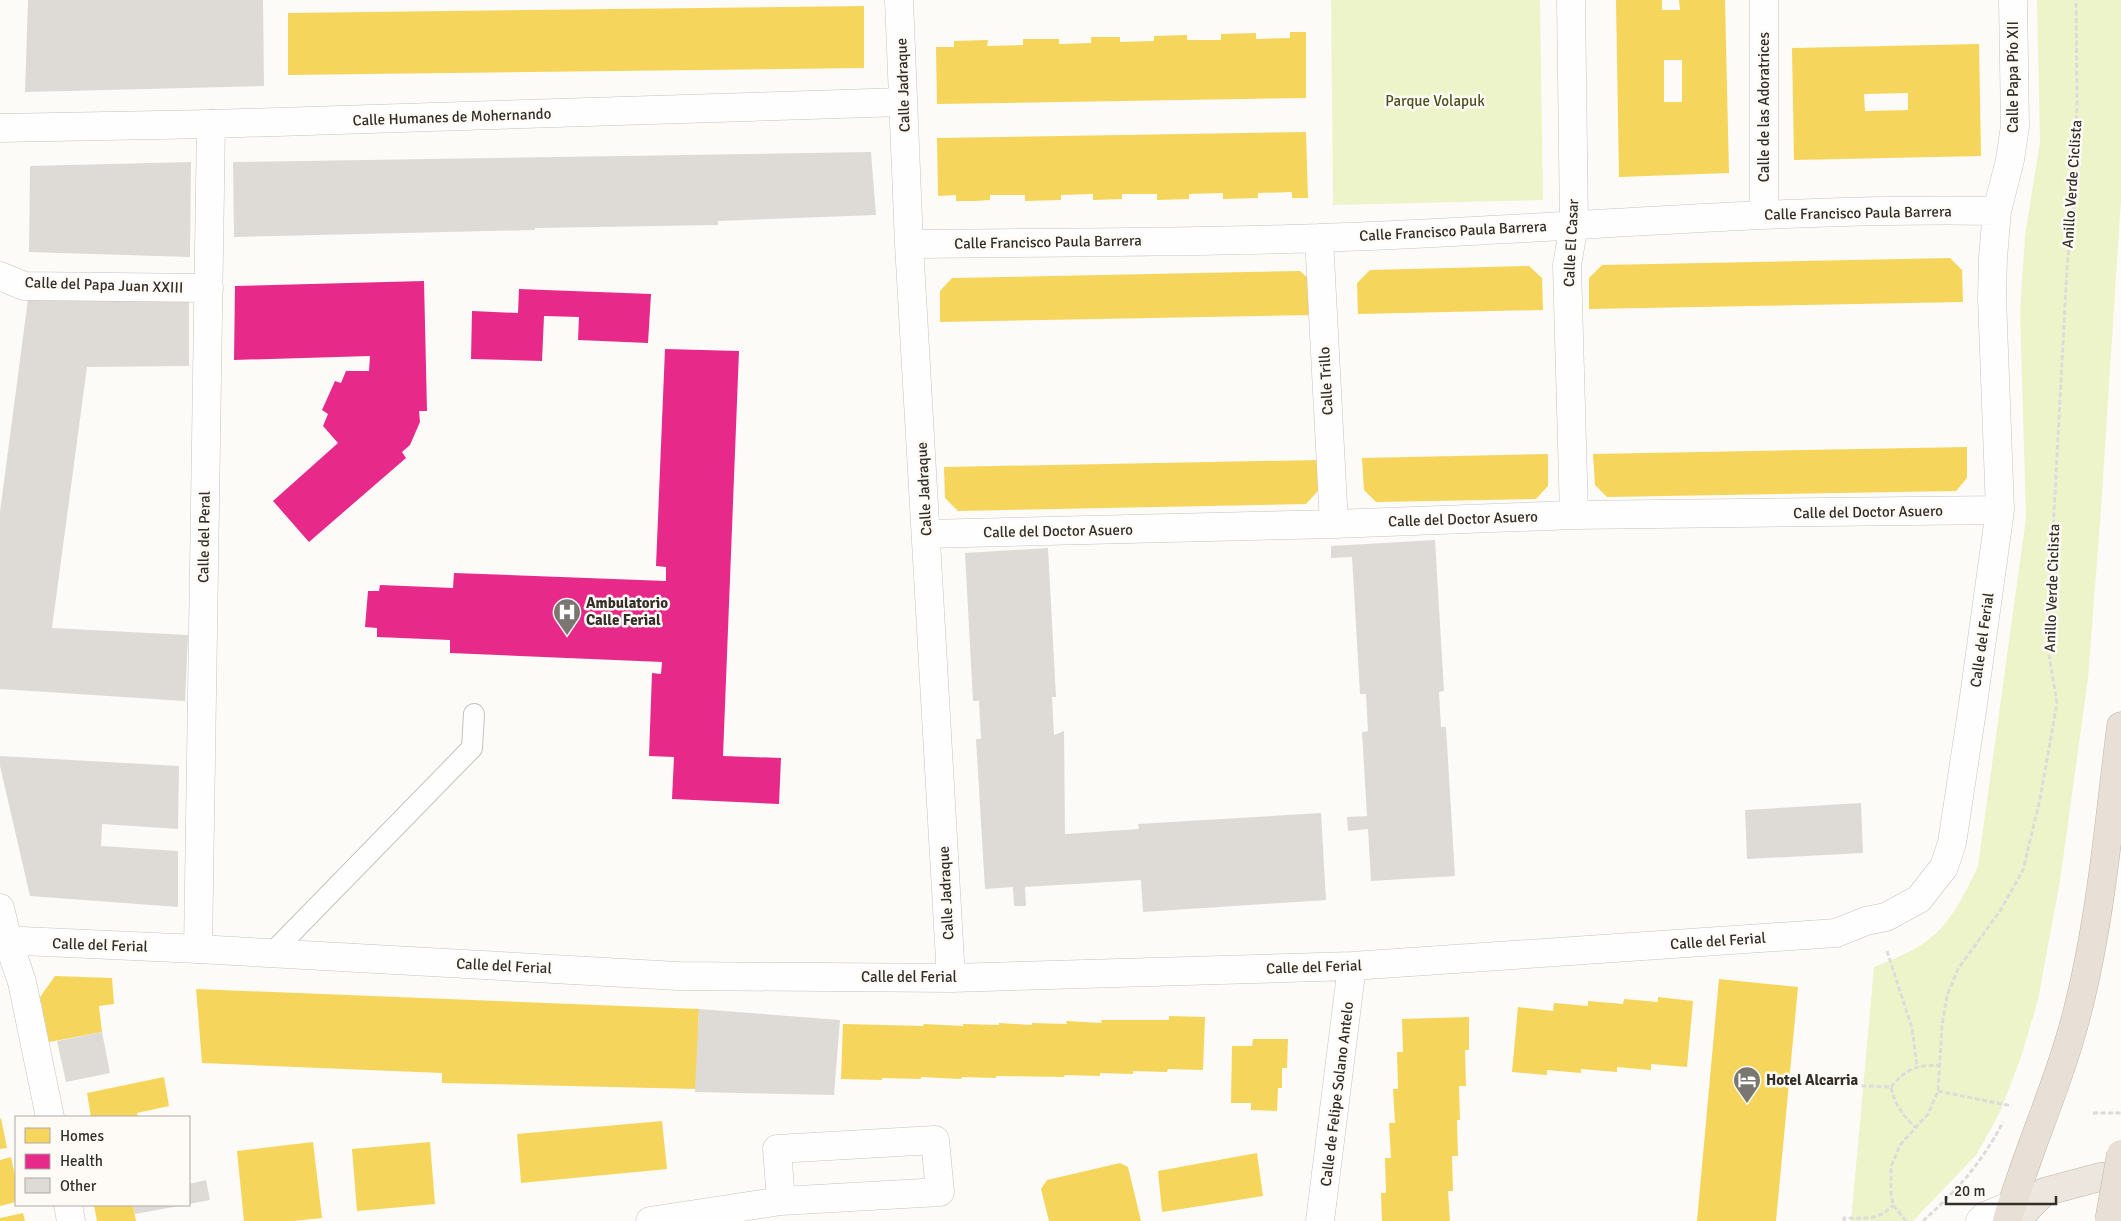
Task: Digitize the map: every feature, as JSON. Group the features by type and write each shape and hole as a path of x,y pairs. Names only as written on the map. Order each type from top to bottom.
{"highway":[{"path":"2011,1216 2035,1139 2051,1099 2077,1013 2093,936 2121,726"},
{"path":"2109,1221 2121,1154"},
{"path":"2044,1192 2100,1177 2121,1175"}],"street":[{"name":"Calle Jadraque","path":"899,0 909,244 951,978"},
{"name":"Calle El Casar","path":"1571,0 1574,225 1567,265 1574,515"},
{"name":"Calle de las Adoratrices","path":"1764,0 1764,215"},
{"name":"Calle Papa Pío XII","path":"1997,212 2010,160 2015,126 2013,0"},
{"name":"Calle Humanes de Mohernando","path":"0,128 211,124 903,102"},
{"name":"Calle del Peral","path":"198,949 211,124"},
{"name":"Calle Francisco Paula Barrera","path":"909,244 1319,238 1764,215 1945,210 1997,212"},
{"name":"Calle del Ferial","path":"4,941 198,949 678,976 951,978 1352,966 1836,933 1866,921 1878,919 1902,910 1919,899 1944,867 1952,843 2000,510 1992,298 1997,212"},
{"name":"Calle Trillo","path":"1319,238 1334,524"},
{"name":"Calle del Papa Juan XXIII","path":"0,276 24,286 209,288"},
{"name":"Calle del Doctor Asuero","path":"926,534 1334,524 1574,515 2000,510"},
{"path":"0,908 4,941 22,982 50,1116"},
{"name":"Calle de Felipe Solano Antelo","path":"1320,1221 1352,966"},
{"path":"650,1221 781,1201 940,1192 935,1140 777,1149 781,1201"},
{"path":"1980,1221 1985,1216 2011,1216 2044,1192"},
{"path":"68,1206 71,1221"}],"lane":[{"path":"271,954 472,748 474,714"}],"path":[{"name":"Anillo Verde Ciclista","path":"1893,1205 1891,1167 1900,1145 1928,1114 1938,1091 1942,1025 1947,996 1958,969 2000,912 2023,870 2040,799 2057,703 2047,643 2067,268 2074,195 2078,102 2076,0"},
{"path":"1878,919 1912,1028 1917,1066"},
{"path":"1891,1088 1902,1074 1917,1066 1939,1065"},
{"path":"1824,1084 1891,1088"},
{"path":"1891,1088 1894,1102 1902,1114 1916,1127"},
{"path":"1938,1091 2012,1106"},
{"path":"1923,1221 1955,1192 1990,1149 2014,1099"},
{"path":"2093,1113 2121,1113"},
{"path":"1844,1221 1844,1218 1870,1218 1884,1214 1893,1205 1906,1221"}],"green space":[{"name":"Parque Volapuk","path":"1331,0 1540,0 1543,200 1333,205"},
{"path":"2037,0 2121,0 2121,200 2101,510 2088,679 2060,881 2038,1000 2021,1057 2000,1112 1977,1154 1913,1221 1851,1221 1874,967 1914,949 1935,934 1954,911 1978,866 2026,518 2020,311 2025,235 2040,142"}],"building: Homes":[{"path":"1616,0 1662,0 1662,10 1680,10 1679,0 1725,0 1729,173 1619,177","holes":["1664,60 1682,60 1682,102 1664,102"]},
{"path":"864,6 864,68 288,75 288,13"},
{"path":"1290,32 1306,32 1306,98 937,104 936,47 954,47 954,41 988,40 987,46 1023,45 1023,39 1059,39 1059,44 1091,43 1091,37 1120,37 1120,42 1154,41 1154,36 1187,35 1187,40 1221,40 1221,34 1256,33 1256,39 1290,38"},
{"path":"1979,44 1981,156 1794,160 1792,48","holes":["1908,93 1908,110 1865,111 1864,94"]},
{"path":"1306,132 1308,198 1292,198 1292,192 1258,193 1258,198 1223,199 1223,193 1189,194 1189,199 1157,200 1157,194 1122,194 1122,199 1093,200 1093,194 1061,195 1061,200 1025,201 1025,195 990,195 990,200 975,201 956,201 956,195 938,196 937,138"},
{"path":"1950,258 1962,270 1963,302 1589,309 1589,278 1602,265"},
{"path":"1529,266 1542,278 1543,310 1358,314 1357,283 1370,270"},
{"path":"1300,271 1313,283 1314,315 940,322 940,291 952,278"},
{"path":"1967,447 1967,478 1956,491 1607,497 1595,485 1593,454"},
{"path":"1548,454 1548,486 1536,499 1376,502 1364,490 1362,458"},
{"path":"1318,460 1318,491 1306,504 958,511 945,498 944,467"},
{"path":"55,976 112,978 114,1004 99,1006 102,1032 49,1042 40,997"},
{"name":"Hotel Alcarria","path":"1719,979 1798,987 1776,1221 1697,1221"},
{"path":"196,989 699,1009 696,1089 442,1083 442,1073 202,1063"},
{"path":"1658,997 1693,1001 1687,1067 1651,1064 1651,1070 1617,1067 1617,1072 1581,1069 1581,1073 1547,1070 1547,1075 1512,1072 1518,1007 1553,1011 1554,1003 1588,1006 1588,1001 1623,1004 1624,999 1658,1002"},
{"path":"1169,1016 1205,1017 1203,1070 1168,1069 1167,1072 1133,1071 1133,1074 1100,1073 1100,1076 1065,1075 1064,1077 996,1076 996,1078 962,1077 961,1079 921,1077 921,1079 882,1078 882,1080 841,1079 843,1024 963,1026 963,1024 999,1025 999,1023 1032,1025 1032,1023 1067,1024 1066,1021 1102,1023 1101,1020 1169,1020"},
{"path":"1469,1017 1469,1050 1465,1050 1466,1086 1459,1086 1460,1120 1457,1120 1458,1156 1452,1156 1453,1191 1448,1191 1450,1221 1382,1221 1381,1193 1386,1193 1385,1158 1391,1158 1389,1123 1395,1123 1393,1089 1398,1089 1397,1052 1403,1052 1402,1019"},
{"path":"1253,1039 1288,1039 1287,1068 1282,1068 1282,1088 1278,1088 1277,1111 1251,1110 1251,1103 1231,1103 1232,1046 1252,1046"},
{"path":"164,1077 169,1106 137,1113 138,1116 91,1116 87,1093"},
{"path":"0,1119 7,1148 0,1149"},
{"path":"662,1121 667,1169 521,1183 517,1134"},
{"path":"313,1142 322,1218 294,1221 244,1221 237,1151"},
{"path":"430,1142 435,1204 357,1211 352,1149"},
{"path":"1257,1153 1263,1196 1162,1212 1158,1171"},
{"path":"11,1157 15,1175 15,1202 0,1206 0,1160"},
{"path":"1120,1163 1128,1167 1141,1221 1049,1221 1041,1189 1047,1180"},
{"path":"94,1206 133,1206 136,1221 97,1221"},
{"path":"23,1213 25,1221 0,1221 0,1218"}],"building: Health":[{"path":"424,281 427,411 419,411 420,422 410,445 402,452 406,458 309,542 273,501 338,443 323,426 328,414 322,410 335,381 341,383 346,371 369,371 370,356 234,360 235,286"},
{"path":"519,289 651,294 648,343 578,340 579,317 544,316 542,361 471,359 472,311 518,313"},
{"path":"665,349 739,351 723,756 781,758 779,804 672,799 674,757 649,756 652,673 661,674 662,662 450,653 450,640 377,637 377,628 365,627 368,591 379,591 380,585 453,588 454,573 666,581 666,567 656,566"}],"building: Other":[{"path":"28,0 263,0 264,86 25,92"},
{"path":"871,152 876,215 718,221 718,225 535,228 535,230 234,237 233,162"},
{"path":"191,162 190,257 29,252 30,166"},
{"path":"28,299 189,301 189,366 87,367 52,628 188,635 185,701 0,689 0,512"},
{"path":"1435,540 1444,691 1439,692 1441,727 1446,727 1455,876 1371,881 1368,829 1348,831 1347,817 1367,816 1362,732 1368,731 1366,694 1360,694 1352,557 1331,558 1331,546"},
{"path":"1048,548 1056,697 1052,697 1054,735 1064,731 1065,834 1139,829 1138,824 1321,813 1326,900 1143,912 1141,880 1025,887 1026,906 1014,906 1013,887 985,889 976,739 981,739 979,701 973,701 965,553"},
{"path":"0,756 179,766 178,829 102,824 101,846 178,851 178,907 30,896 0,766"},
{"path":"1861,803 1863,853 1747,859 1745,810"},
{"path":"699,1009 840,1020 834,1095 695,1092"},
{"path":"102,1032 110,1073 66,1082 57,1041"},
{"path":"206,1180 210,1200 190,1204 190,1184"},
{"path":"133,1206 179,1206 135,1214"}],"place":[{"name":"Ambulatorio Calle Ferial","path":"567,636"},
{"name":"Hotel Alcarria","path":"1747,1104"}]}
